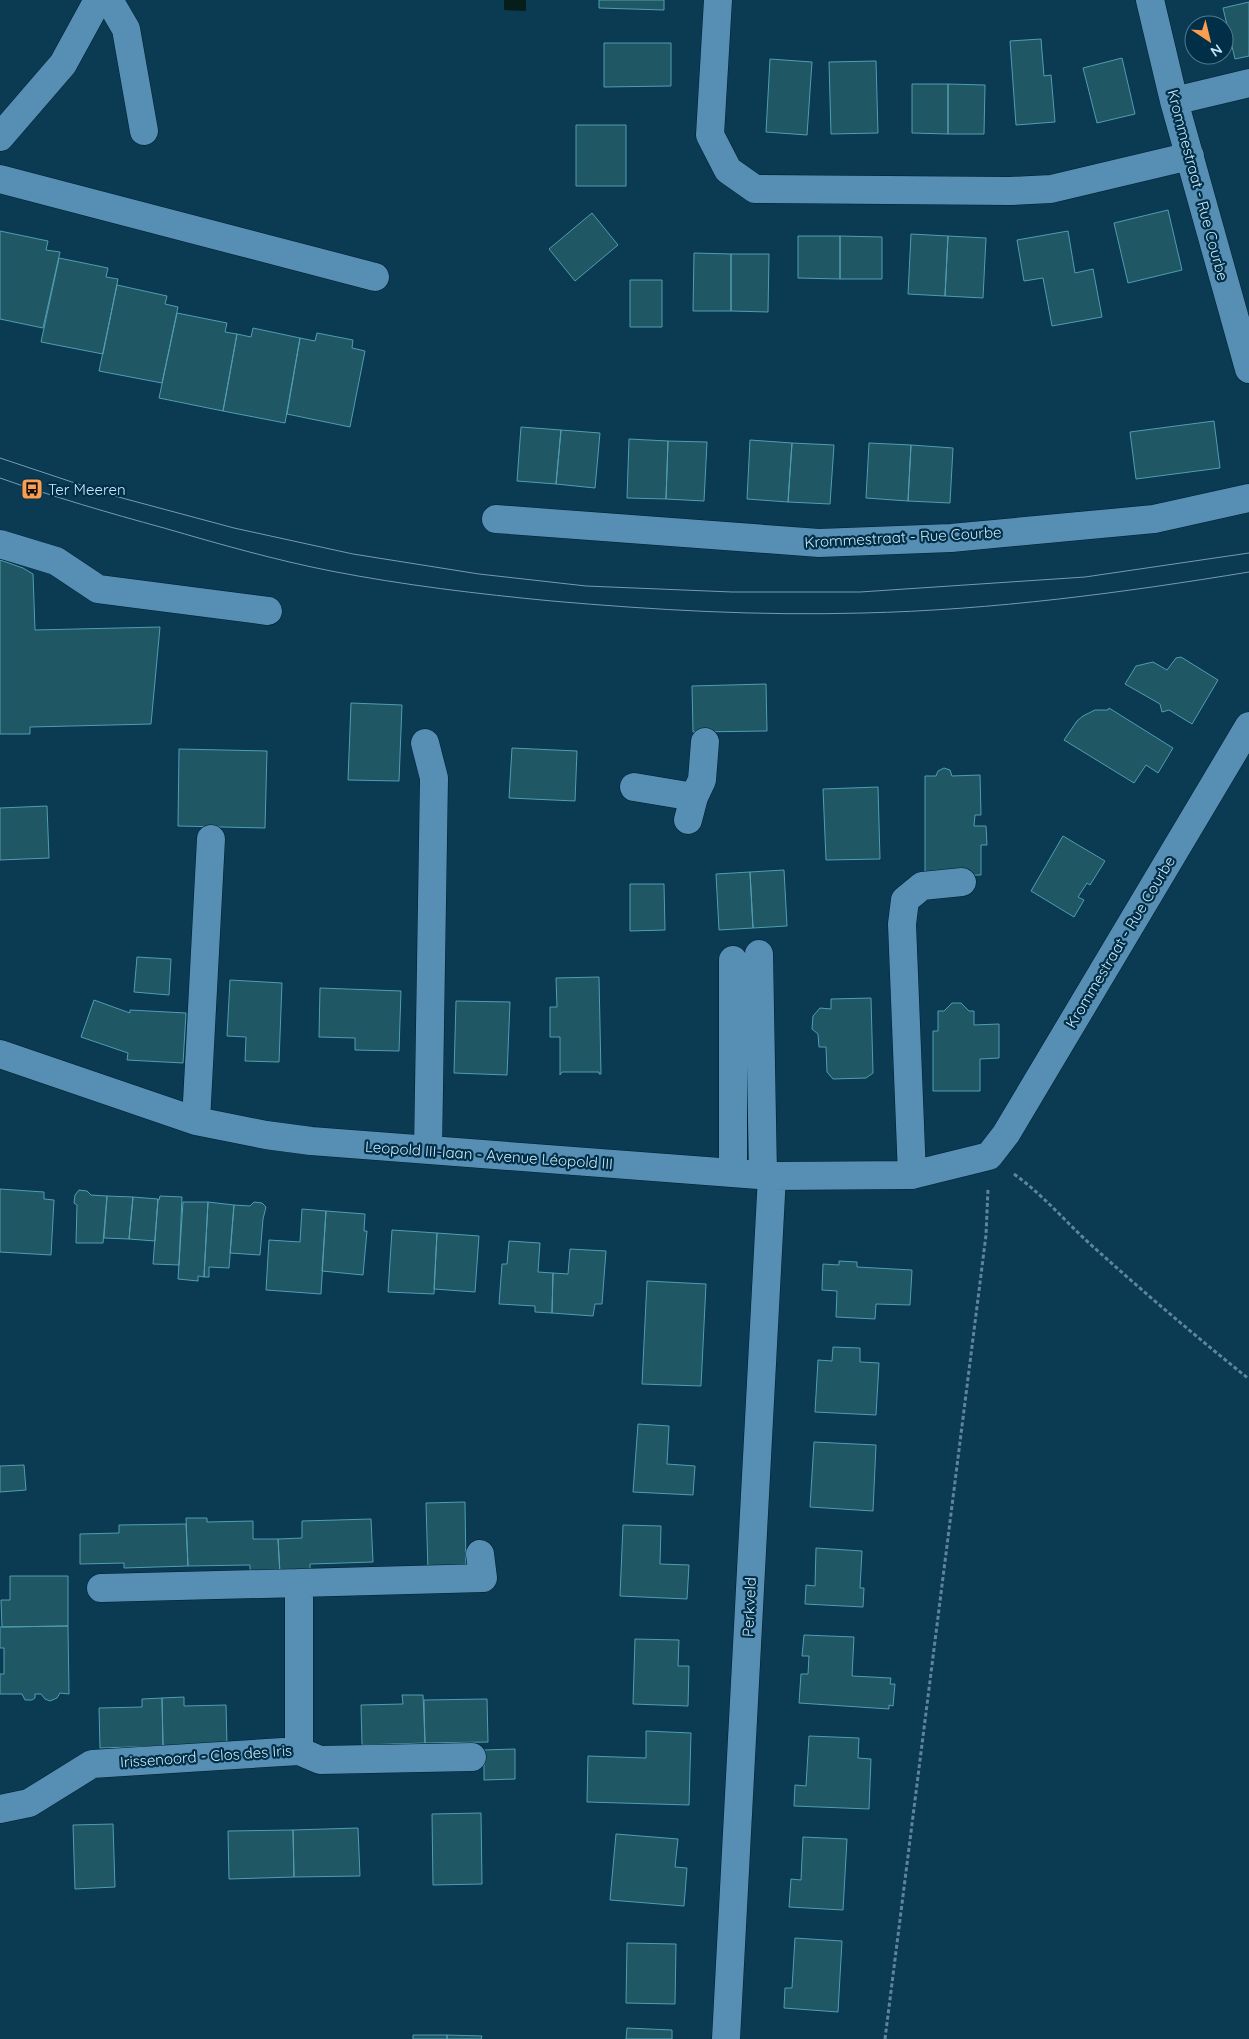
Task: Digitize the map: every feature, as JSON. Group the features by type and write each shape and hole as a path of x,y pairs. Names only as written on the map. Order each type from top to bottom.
{"street":[{"path":"0,137 63,64 98,0"},
{"path":"109,0 126,30 144,131"},
{"path":"718,0 710,135 728,170 755,189 1010,191 1051,189 1190,156"},
{"name":"Krommestraat - Rue Courbe","path":"1150,0 1174,101 1249,369"},
{"path":"1174,101 1249,83"},
{"path":"0,179 375,277"},
{"name":"Krommestraat - Rue Courbe","path":"496,519 819,543 951,538 1154,519 1249,498"},
{"path":"0,544 56,561 98,589 268,611"},
{"name":"Krommestraat - Rue Courbe","path":"989,1156 1006,1134 1249,726"},
{"path":"634,787 691,808 702,780 705,742"},
{"path":"425,743 434,778 428,1150"},
{"path":"196,1120 212,839"},
{"path":"912,1175 902,924 905,900 922,886 962,882"},
{"name":"Perkveld","path":"726,2039 767,1176 759,954"},
{"path":"733,960 733,1173"},
{"name":"Leopold III-laan - Avenue Léopold III","path":"0,1054 196,1120 256,1133 311,1141 767,1176 912,1175 989,1156"},
{"path":"101,1588 483,1578 480,1554"},
{"name":"Irissenoord - Clos des Iris","path":"0,1809 29,1803 92,1764 299,1751 299,1583"},
{"path":"299,1751 320,1760 472,1757"}],"path":[{"path":"989,1156 1035,1189 1087,1242 1171,1316 1249,1379"},
{"path":"885,2039 986,1236 989,1156"}],"shaded area":[{"path":"504,0 526,0 526,11 504,10"}],"building":[{"path":"599,0 664,0 664,10 599,8"},
{"path":"1249,2 1249,56 1235,59 1234,15 1225,15 1223,8"},
{"path":"1041,39 1044,76 1051,75 1055,122 1016,125 1010,41"},
{"path":"604,43 671,43 671,86 604,87"},
{"path":"1122,58 1135,114 1097,123 1083,68"},
{"path":"770,59 812,62 807,135 766,132"},
{"path":"876,61 878,133 831,134 829,62"},
{"path":"912,84 948,84 948,134 912,133"},
{"path":"948,84 985,85 984,134 948,134"},
{"path":"576,125 626,125 626,186 576,186"},
{"path":"1168,210 1182,270 1128,283 1114,223"},
{"path":"592,213 618,245 575,281 549,249"},
{"path":"0,231 48,241 46,250 60,252 43,328 0,319"},
{"path":"1068,231 1075,273 1093,269 1102,317 1052,326 1043,278 1024,281 1017,240"},
{"path":"911,234 948,236 945,296 908,294"},
{"path":"798,236 840,236 840,279 798,278"},
{"path":"840,236 882,237 882,279 840,279"},
{"path":"948,236 986,238 983,298 945,296"},
{"path":"694,253 731,254 731,311 693,311"},
{"path":"731,254 769,254 768,312 731,311"},
{"path":"59,258 108,268 106,277 118,279 103,354 41,342"},
{"path":"630,280 662,280 662,327 630,327"},
{"path":"117,285 167,296 165,304 178,307 162,383 99,371"},
{"path":"177,313 227,323 225,332 237,334 223,411 159,398"},
{"path":"253,328 300,338 285,423 223,411 237,334 251,337"},
{"path":"317,333 353,340 352,348 365,351 350,427 287,414 300,338 315,341"},
{"path":"1214,421 1220,468 1136,479 1130,432"},
{"path":"521,427 561,430 556,484 517,481"},
{"path":"561,430 600,433 595,488 556,484"},
{"path":"629,439 668,441 666,499 627,498"},
{"path":"750,440 792,443 788,502 747,499"},
{"path":"668,441 707,442 704,501 666,499"},
{"path":"792,443 834,445 830,504 788,502"},
{"path":"869,443 911,445 908,501 866,498"},
{"path":"911,445 953,448 950,503 908,501"},
{"path":"0,560 23,568 33,574 35,630 160,627 151,724 30,727 30,734 0,734"},
{"path":"1181,657 1218,680 1192,724 1169,710 1162,712 1160,704 1125,684 1136,666 1153,662 1167,670 1176,658"},
{"path":"766,684 767,731 693,732 692,686"},
{"path":"351,703 402,705 399,781 348,780"},
{"path":"1109,708 1173,748 1158,773 1146,765 1134,783 1064,740 1077,721 1083,716 1095,710 1108,710"},
{"path":"512,748 577,751 575,801 509,798"},
{"path":"179,749 267,751 265,828 178,826"},
{"path":"944,768 950,770 952,776 980,775 981,815 975,815 974,826 986,826 987,845 981,845 981,875 925,876 925,776 936,776 938,771"},
{"path":"878,787 880,859 826,860 823,789"},
{"path":"47,806 49,858 0,860 0,808"},
{"path":"1063,836 1105,861 1090,885 1087,883 1078,897 1084,900 1074,917 1031,891"},
{"path":"784,870 787,926 753,928 750,872"},
{"path":"750,872 753,928 719,930 716,874"},
{"path":"630,884 664,884 665,930 630,931"},
{"path":"137,957 171,959 169,995 134,992"},
{"path":"599,977 601,1074 599,1072 562,1072 560,1075 560,1037 550,1037 550,1007 557,1007 556,978"},
{"path":"230,980 282,983 279,1062 245,1061 246,1037 227,1036"},
{"path":"320,988 401,991 399,1051 355,1050 355,1038 319,1037"},
{"path":"871,998 873,1073 866,1078 833,1079 827,1072 826,1047 819,1047 818,1034 812,1029 813,1016 820,1008 831,1009 831,999"},
{"path":"94,1000 130,1013 130,1010 186,1013 183,1063 127,1060 128,1053 81,1037"},
{"path":"456,1001 510,1002 507,1075 454,1073"},
{"path":"952,1003 961,1003 969,1011 974,1011 974,1025 999,1024 999,1058 980,1059 980,1091 933,1091 933,1031 938,1031 938,1011 944,1011"},
{"path":"0,1189 44,1192 44,1199 54,1200 51,1255 0,1252"},
{"path":"79,1190 87,1191 91,1195 107,1196 103,1243 76,1243 77,1205 74,1203 75,1195"},
{"path":"107,1196 133,1197 129,1239 104,1238"},
{"path":"160,1196 182,1197 179,1265 153,1264 158,1199"},
{"path":"133,1197 158,1199 155,1241 129,1239"},
{"path":"183,1202 208,1202 204,1277 198,1276 198,1281 178,1279"},
{"path":"208,1202 234,1205 229,1268 209,1267 209,1277 204,1277"},
{"path":"254,1202 262,1203 266,1207 260,1255 230,1253 234,1205 250,1206"},
{"path":"302,1209 326,1211 321,1294 266,1290 269,1240 300,1242"},
{"path":"326,1211 365,1214 364,1231 367,1231 363,1275 322,1271"},
{"path":"392,1230 437,1233 434,1294 388,1292"},
{"path":"437,1233 479,1236 475,1292 434,1289"},
{"path":"509,1241 540,1243 538,1272 553,1273 552,1313 535,1312 535,1306 499,1304 502,1264 507,1264"},
{"path":"570,1249 606,1251 602,1304 595,1304 593,1316 552,1313 553,1273 568,1274"},
{"path":"839,1261 857,1262 857,1267 912,1270 910,1305 876,1304 875,1319 836,1317 837,1291 822,1290 823,1264 839,1265"},
{"path":"647,1281 706,1284 701,1386 642,1384"},
{"path":"833,1347 860,1348 860,1362 879,1363 876,1415 815,1412 818,1360 832,1361"},
{"path":"638,1424 669,1426 667,1464 695,1466 693,1495 633,1492"},
{"path":"814,1442 876,1445 873,1511 810,1507"},
{"path":"24,1465 26,1490 0,1492 0,1466"},
{"path":"465,1502 466,1570 428,1571 426,1503"},
{"path":"186,1518 207,1518 207,1522 253,1521 253,1539 278,1539 280,1574 250,1575 250,1565 188,1566"},
{"path":"371,1519 373,1562 310,1564 310,1573 280,1574 278,1539 302,1538 302,1521"},
{"path":"186,1524 188,1566 124,1568 124,1563 80,1564 80,1534 119,1533 119,1525"},
{"path":"623,1525 661,1526 660,1564 689,1565 687,1599 620,1596"},
{"path":"816,1548 862,1551 860,1588 864,1588 863,1607 805,1604 806,1585 815,1586"},
{"path":"10,1576 68,1576 68,1626 2,1627 1,1600 10,1600"},
{"path":"68,1626 69,1694 60,1693 57,1698 50,1701 41,1694 35,1694 35,1698 32,1700 25,1700 22,1694 0,1694 0,1674 4,1674 4,1648 0,1648 0,1627"},
{"path":"804,1635 854,1637 852,1676 891,1678 890,1684 895,1684 893,1706 889,1705 889,1709 799,1703 801,1674 808,1674 809,1656 802,1656"},
{"path":"635,1639 679,1640 678,1666 689,1666 688,1706 633,1704"},
{"path":"402,1695 423,1695 425,1743 362,1745 361,1705 403,1704"},
{"path":"184,1697 184,1706 226,1705 227,1745 163,1746 162,1698"},
{"path":"162,1698 163,1746 100,1748 99,1708 142,1707 142,1699"},
{"path":"487,1699 488,1742 425,1743 424,1700"},
{"path":"646,1731 691,1733 689,1805 587,1802 588,1756 646,1758"},
{"path":"809,1736 859,1738 858,1758 871,1759 869,1809 794,1806 795,1785 806,1786"},
{"path":"515,1749 515,1779 484,1780 484,1750"},
{"path":"481,1813 482,1884 433,1885 432,1814"},
{"path":"113,1824 115,1887 75,1889 73,1825"},
{"path":"358,1828 360,1876 294,1877 293,1830"},
{"path":"293,1830 294,1877 229,1879 228,1831"},
{"path":"616,1834 678,1839 675,1867 687,1868 684,1906 610,1900"},
{"path":"803,1837 847,1839 843,1910 789,1907 791,1879 801,1880"},
{"path":"795,1938 842,1941 838,2012 784,2008 785,1988 792,1988"},
{"path":"627,1943 676,1944 675,2004 626,2003"},
{"path":"627,2028 672,2030 672,2039 626,2039"},
{"path":"413,2035 447,2035 447,2039 413,2039"},
{"path":"447,2035 482,2036 481,2039 447,2039"}],"tram line":[{"path":"0,458 111,495 234,528 353,554 479,574 586,586 732,592 860,592 1085,577 1249,553"},
{"path":"0,478 123,517 310,567 441,589 668,610 824,614 960,608 1057,599 1249,572"}],"place":[{"name":"Ter Meeren","path":"32,489"}]}
